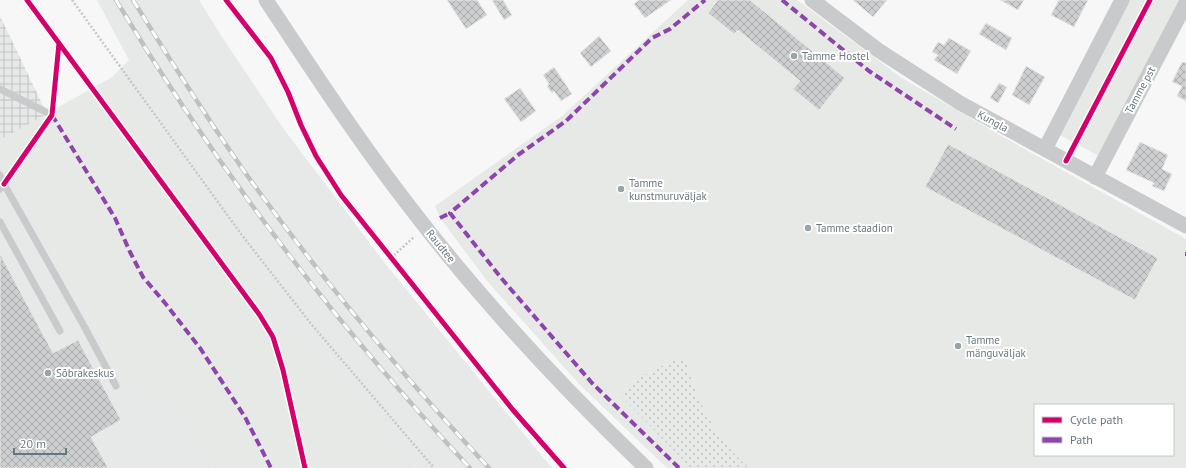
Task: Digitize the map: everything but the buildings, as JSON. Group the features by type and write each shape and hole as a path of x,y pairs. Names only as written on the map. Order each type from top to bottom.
{"street":[{"name":"Raudtee","path":"266,0 377,162 406,202 462,272 518,338 593,417 646,468"},
{"name":"Kungla","path":"812,0 878,50 960,103 1186,226"},
{"path":"1044,149 1122,0"},
{"name":"Tamme pst","path":"1095,176 1186,3"}],"lane":[{"path":"0,89 52,115"},
{"path":"0,175 2,186 84,326 116,386"},
{"path":"0,222 60,331"}],"path":[{"path":"72,0 241,234 312,325 434,468"},
{"path":"386,252 395,263"}],"shaded area":[{"path":"97,0 199,0 283,128 384,262 553,468 416,468 286,321 212,221 133,101 112,77 129,60"},
{"name":"Tamme staadion","path":"688,0 797,0 902,78 1003,137 1186,239 1186,468 667,468 580,385 488,282 440,218 435,206 562,116"},
{"path":"1126,0 1184,0 1101,157 1056,133"},
{"path":"0,16 47,114 0,140"},
{"path":"112,77 133,101 212,221 286,321 416,468 212,468 171,391 155,399 148,385 131,393 0,151 0,140"},
{"path":"0,151 131,393 148,385 171,391 212,468 0,468"},
{"path":"685,357 689,373 708,418 726,444 749,468 691,468 619,394 650,372"}],"railway":[{"path":"116,0 195,124 237,185 281,244 372,358 420,414 470,468"},
{"path":"133,0 207,117 281,222 367,330 427,400 489,468"}],"marked path":[{"path":"679,468 592,383 502,279 450,213 518,155 566,121 652,38 670,29 705,0"},
{"path":"782,0 869,71 956,129"},
{"path":"52,115 115,218 143,277 200,348 245,417 271,468"},
{"path":"440,218 450,213"}],"cycle path":[{"path":"27,0 259,314 273,337 283,370 305,468"},
{"path":"226,0 271,58 288,92 301,125 316,156 341,195 513,410 564,468"},
{"path":"1066,161 1150,0"},
{"path":"4,184 52,115 59,43"}],"place":[{"name":"Tamme Hostel","path":"794,56"},
{"name":"Tamme kunstmuruväljak","path":"621,189"},
{"name":"Tamme staadion","path":"808,228"},
{"name":"Tamme mänguväljak","path":"958,346"},
{"name":"Sõbrakeskus","path":"48,373"}]}
